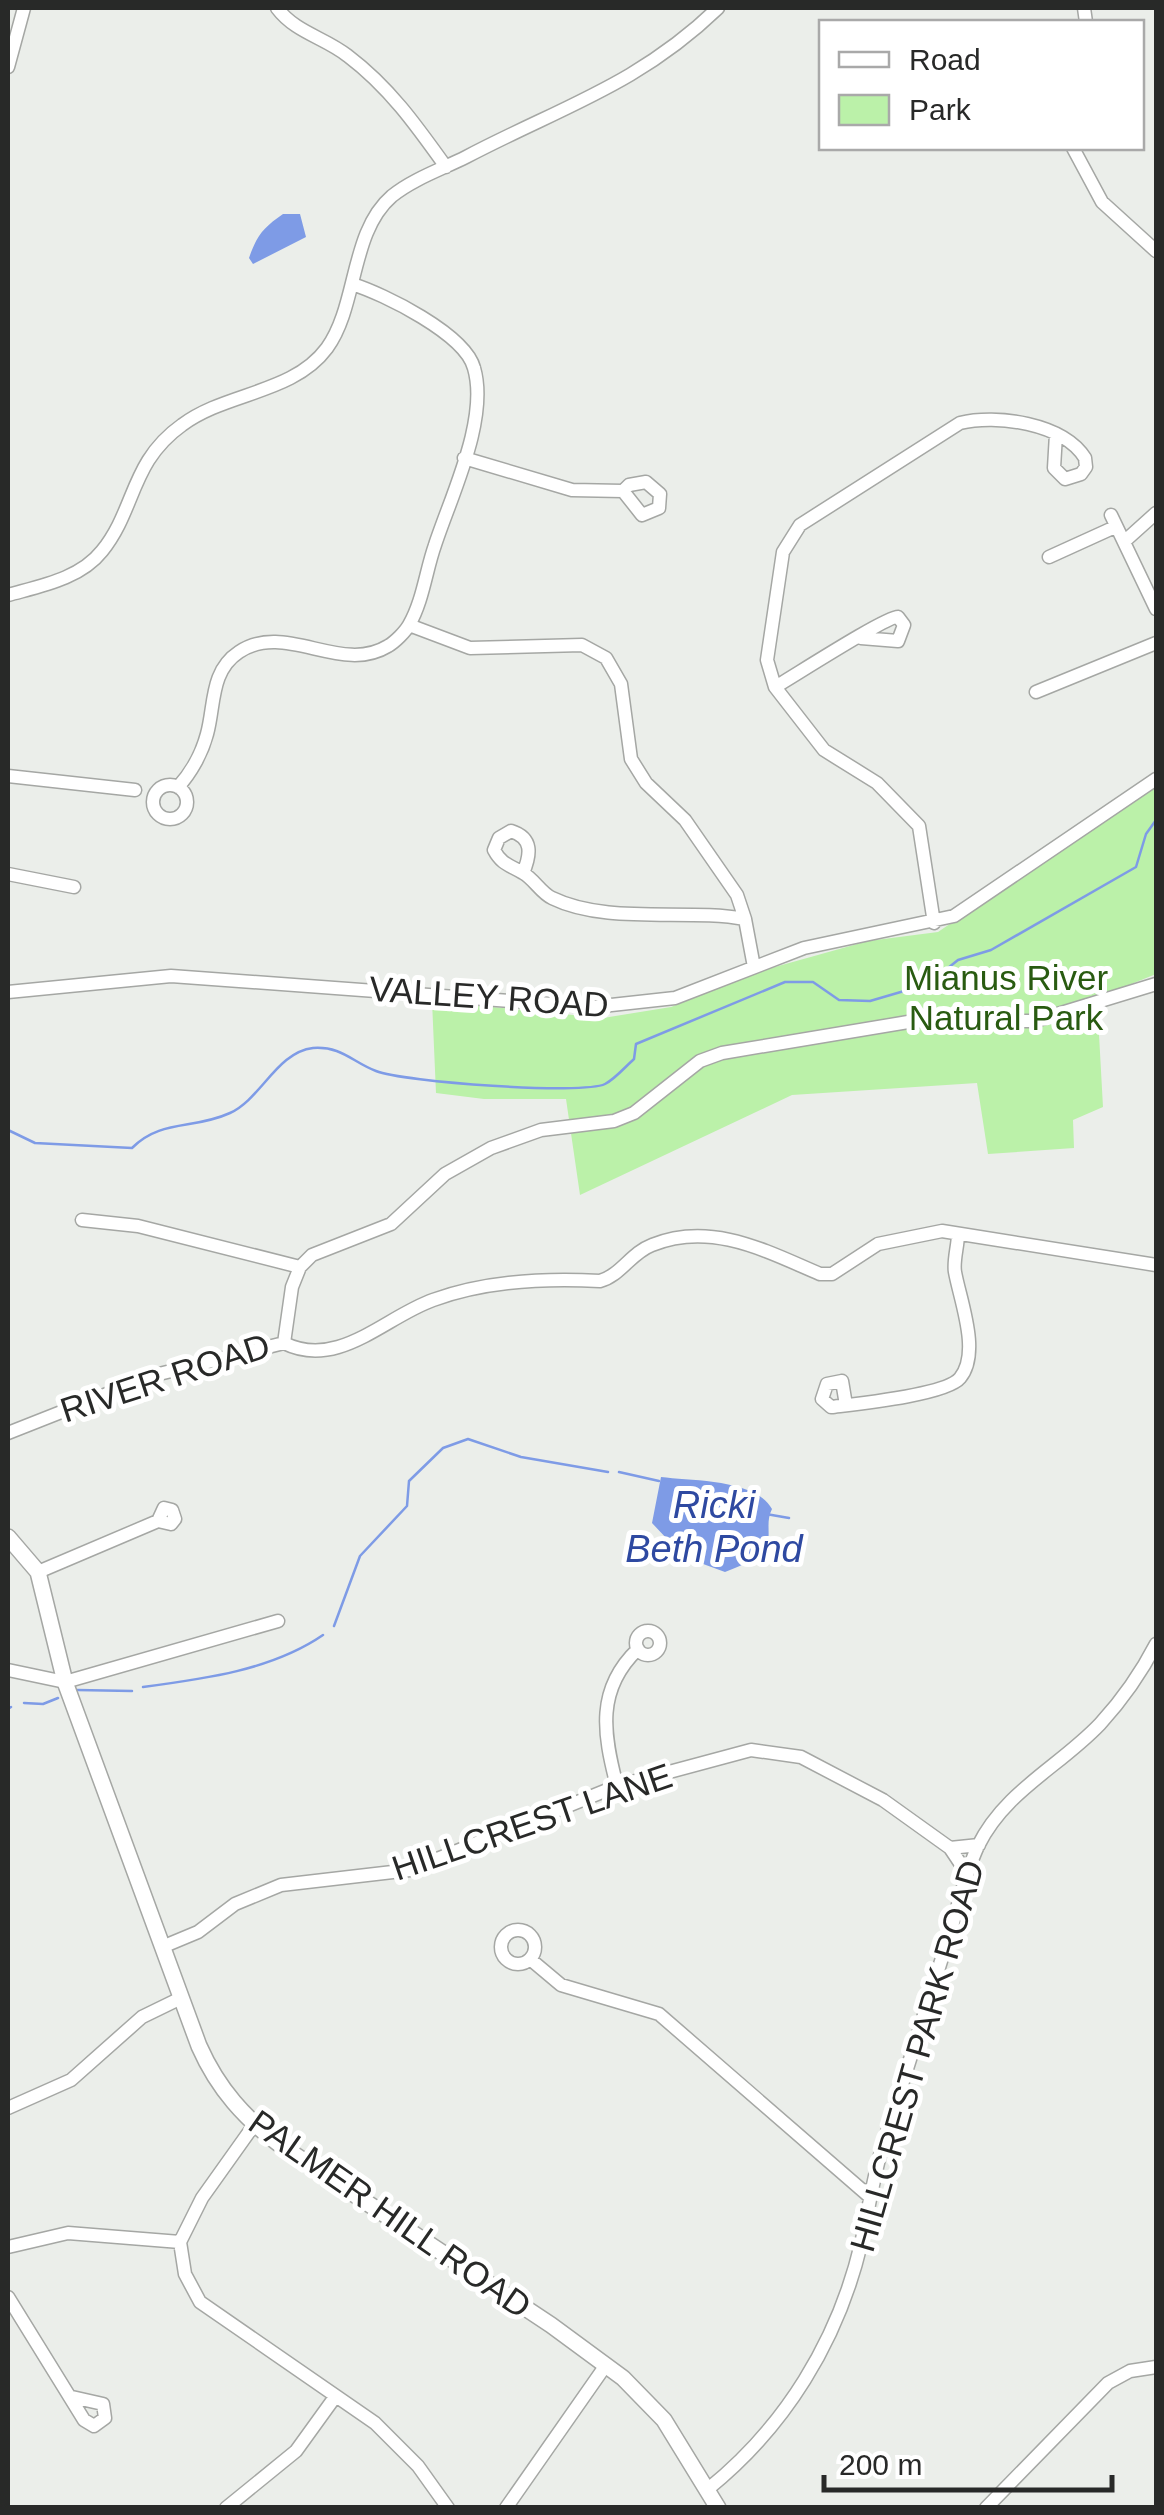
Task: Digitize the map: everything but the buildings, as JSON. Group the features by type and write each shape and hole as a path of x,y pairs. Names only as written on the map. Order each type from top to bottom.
{"main road":[{"name":"PALMER HILL ROAD","path":"8,1537 38,1572 65,1682 212,2073 254,2125 606,2365 651,2404 718,2508"}],"street":[{"path":"8,67 24,8"},
{"path":"277,8 296,28 343,52 392,92 446,167"},
{"path":"8,596 74,573 103,550 148,456 178,427 218,405 294,376 315,362 335,336 373,224 391,196 650,66 718,8"},
{"path":"1073,150 1102,202 1156,251"},
{"path":"178,788 204,746 214,686 240,651 282,642 330,653 366,654 391,645 409,625 478,403 474,369 467,352 412,312 352,284"},
{"path":"934,923 919,826 878,782 824,750 775,687 767,660 782,552 800,525 960,423 980,418 1056,434"},
{"path":"464,458 572,490 623,491"},
{"path":"1126,540 1156,512"},
{"path":"1050,557 1113,521 1126,540 1156,607"},
{"path":"409,625 470,648 582,645 606,658 621,684 631,759 646,783 685,820 738,895 754,967"},
{"path":"775,687 861,638"},
{"path":"1036,692 1156,643"},
{"path":"8,776 135,790"},
{"name":"VALLEY ROAD","path":"8,992 171,976 622,1006 675,998 844,937 934,923 976,902 1156,779"},
{"path":"524,872 552,898 576,905 671,919 717,914 745,919"},
{"path":"8,874 74,887"},
{"path":"82,1220 138,1226 300,1267 325,1248 391,1224 445,1174 490,1148 540,1130 614,1121 634,1113 700,1061 722,1053 914,1022 1035,1021 1156,984"},
{"path":"284,1343 312,1351 341,1346 431,1300 451,1295 556,1277 600,1281 644,1248 673,1240 731,1238 820,1274 832,1274 890,1240 924,1232 1156,1265"},
{"path":"846,1405 944,1388 960,1378 968,1354 961,1286 954,1270 958,1234"},
{"name":"RIVER ROAD","path":"8,1434 155,1376 284,1343 300,1267"},
{"path":"38,1572 158,1521"},
{"path":"8,1670 65,1682 278,1620"},
{"name":"HILLCREST PARK ROAD","path":"708,2489 769,2433 812,2370 854,2270 870,2197 966,1872 979,1846 1008,1802 1098,1726 1139,1676 1156,1644"},
{"path":"617,1786 603,1716 610,1683 638,1649"},
{"name":"HILLCREST LANE","path":"162,1947 198,1932 235,1904 270,1890 302,1880 410,1870 617,1786 751,1750 782,1752 884,1800 950,1848 966,1872"},
{"path":"950,1848 979,1846"},
{"path":"530,1960 561,1984 659,2014 870,2197"},
{"path":"8,2108 71,2080 142,2017 181,1998"},
{"path":"254,2125 202,2198 180,2242 185,2274 200,2302 394,2441 448,2508"},
{"path":"8,2247 68,2233 180,2242"},
{"path":"8,2297 72,2396"},
{"path":"506,2508 532,2477 606,2365"},
{"path":"989,2507 1108,2382 1130,2370 1156,2367"},
{"path":"226,2508 296,2451 336,2398"}],"green space":[{"name":"Mianus River Natural Park","path":"1156,784 1156,974 1097,998 1103,1107 1073,1120 1074,1148 988,1154 977,1083 792,1095 580,1195 566,1099 484,1099 436,1093 432,1001 603,1018 671,1007 764,970 868,941 938,932"}],"water":[{"path":"283,214 300,214 306,237 253,264 249,258 258,238"},
{"name":"Ricki Beth Pond","path":"661,1477 722,1483 764,1499 772,1509 766,1549 725,1572 684,1557 652,1523"}],"waterway":[{"path":"8,1130 35,1143 132,1148 154,1133 230,1113 251,1098 289,1058 313,1048 339,1052 376,1071 420,1079 530,1088 605,1084 634,1059 636,1044 785,982 813,982 839,1000 870,1001 928,984 958,960 991,950 1136,867 1146,834 1156,820"},
{"path":"334,1626 360,1556 407,1506 409,1481 443,1448 468,1439 521,1457 608,1472"},
{"path":"619,1472 659,1481"},
{"path":"766,1514 789,1518"},
{"path":"143,1687 260,1665 323,1635"},
{"path":"77,1690 132,1691"},
{"path":"24,1703 43,1704 58,1698"}]}
